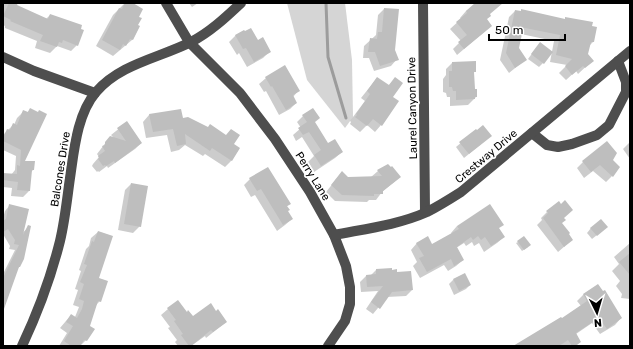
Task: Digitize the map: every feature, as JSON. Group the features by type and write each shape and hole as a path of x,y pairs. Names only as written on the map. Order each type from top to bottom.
{"street":[{"name":"Perry Lane","path":"166,3 189,42 240,93 276,139 310,192 334,235 346,266 350,287 350,304 345,321 328,346"},
{"name":"Balcones Drive","path":"22,346 42,299 54,264 66,213 78,130 83,114 95,93 109,79 128,68 189,42 208,32 241,3"},
{"name":"Laurel Canyon Drive","path":"423,3 425,212"},
{"name":"Crestway Drive","path":"334,235 399,221 425,212 444,203 461,192 630,51"},
{"path":"3,57 34,71 95,93"},
{"path":"532,133 547,145 558,147 598,135 609,125 626,92 626,82 618,62"}],"shaded area":[{"path":"287,3 345,3 352,60 353,117 345,128 307,80"}],"building":[{"path":"9,3 18,3 17,5 48,19 50,14 82,25 81,29 84,30 78,46 63,40 62,43 59,42 57,47 40,41 43,35 10,21 11,20 3,16"},
{"path":"125,3 133,3 143,9 139,17 142,18 138,25 140,26 133,40 130,39 126,46 123,44 120,50 102,40 119,8 122,9"},
{"path":"475,3 503,3 490,14 491,16 487,19 492,26 464,49 458,42 467,35 456,22 467,13 466,11"},
{"path":"384,8 399,9 395,50 399,60 380,66 375,52 368,52 370,38 377,39 378,32 382,32"},
{"path":"521,9 565,19 565,17 593,22 592,26 597,27 594,42 591,42 588,54 594,61 585,68 583,66 572,75 565,66 572,59 556,55 560,35 520,27 523,29 519,48 527,60 515,68 506,53 515,10 521,11"},
{"path":"251,28 258,40 263,37 271,52 254,62 246,48 243,49 235,35"},
{"path":"540,42 553,52 544,64 531,54"},
{"path":"476,61 476,72 474,72 477,97 475,97 475,99 456,100 456,91 453,91 452,87 449,87 449,71 452,71 452,62"},
{"path":"285,65 300,91 293,95 297,103 286,110 265,77"},
{"path":"377,77 389,85 395,77 403,83 393,97 399,101 382,126 373,119 367,126 355,117 370,94 367,91"},
{"path":"30,108 47,114 25,161 35,161 34,170 32,170 30,191 17,190 18,182 3,180 3,173 17,174 17,165 20,166 21,150 3,141 3,138 7,129 10,130 13,123 17,125 23,110 28,112"},
{"path":"313,108 320,118 315,122 328,143 335,139 343,152 321,166 314,155 321,150 309,132 303,135 298,128 307,122 302,115"},
{"path":"181,109 183,118 188,117 208,127 210,124 226,135 231,129 240,135 234,144 240,148 232,161 212,148 210,151 185,134 186,144 177,146 173,129 153,132 149,114"},
{"path":"127,121 142,143 115,163 114,161 106,166 103,166 98,159 98,156 105,151 102,146 105,145 105,142 110,136 126,141 117,128"},
{"path":"483,125 492,136 469,154 459,142"},
{"path":"607,141 617,153 613,160 620,167 613,177 600,165 591,172 582,161"},
{"path":"388,164 391,167 392,166 401,177 383,191 383,194 374,194 374,196 342,195 331,185 342,171 348,177 382,176 377,170"},
{"path":"268,167 291,204 287,206 293,219 283,225 261,189 257,191 249,178"},
{"path":"131,183 148,186 141,227 124,224"},
{"path":"565,200 573,210 564,218 566,220 562,223 570,233 569,234 573,240 564,247 543,218 548,213 546,211 559,201 561,204"},
{"path":"9,204 29,209 23,235 28,225 31,226 24,259 19,267 3,309 3,278 19,245 14,244 15,240 8,229 3,232 3,221 6,219"},
{"path":"490,204 504,225 499,228 505,237 491,246 485,237 481,240 478,236 473,240 471,237 457,247 464,260 454,266 451,259 427,272 419,258 424,256 416,243 428,236 432,244 459,229 457,226"},
{"path":"601,219 608,227 597,236 590,228"},
{"path":"98,231 113,236 99,278 108,281 101,302 98,301 90,326 95,329 87,341 84,340 80,346 71,346 64,341 73,326 66,322 71,314 77,318 82,309 84,301 79,299 84,284 80,282 87,265 84,264 92,241 94,242"},
{"path":"524,236 531,245 524,250 517,241"},
{"path":"630,253 630,275 619,262"},
{"path":"392,268 392,270 397,269 397,272 411,271 413,290 392,292 380,309 371,302 383,286 367,287 366,275 376,274 376,269"},
{"path":"465,273 471,285 459,291 453,279"},
{"path":"598,284 603,291 605,290 622,318 607,329 599,318 576,333 581,342 575,346 572,346 568,340 559,346 513,346 561,317 562,318 587,301 583,294"},
{"path":"178,300 187,312 188,310 193,316 211,303 216,311 218,309 227,322 213,332 211,330 189,346 181,335 183,334 174,321 176,320 167,308"}],"waterway":[{"path":"326,3 328,57 346,118"}]}
